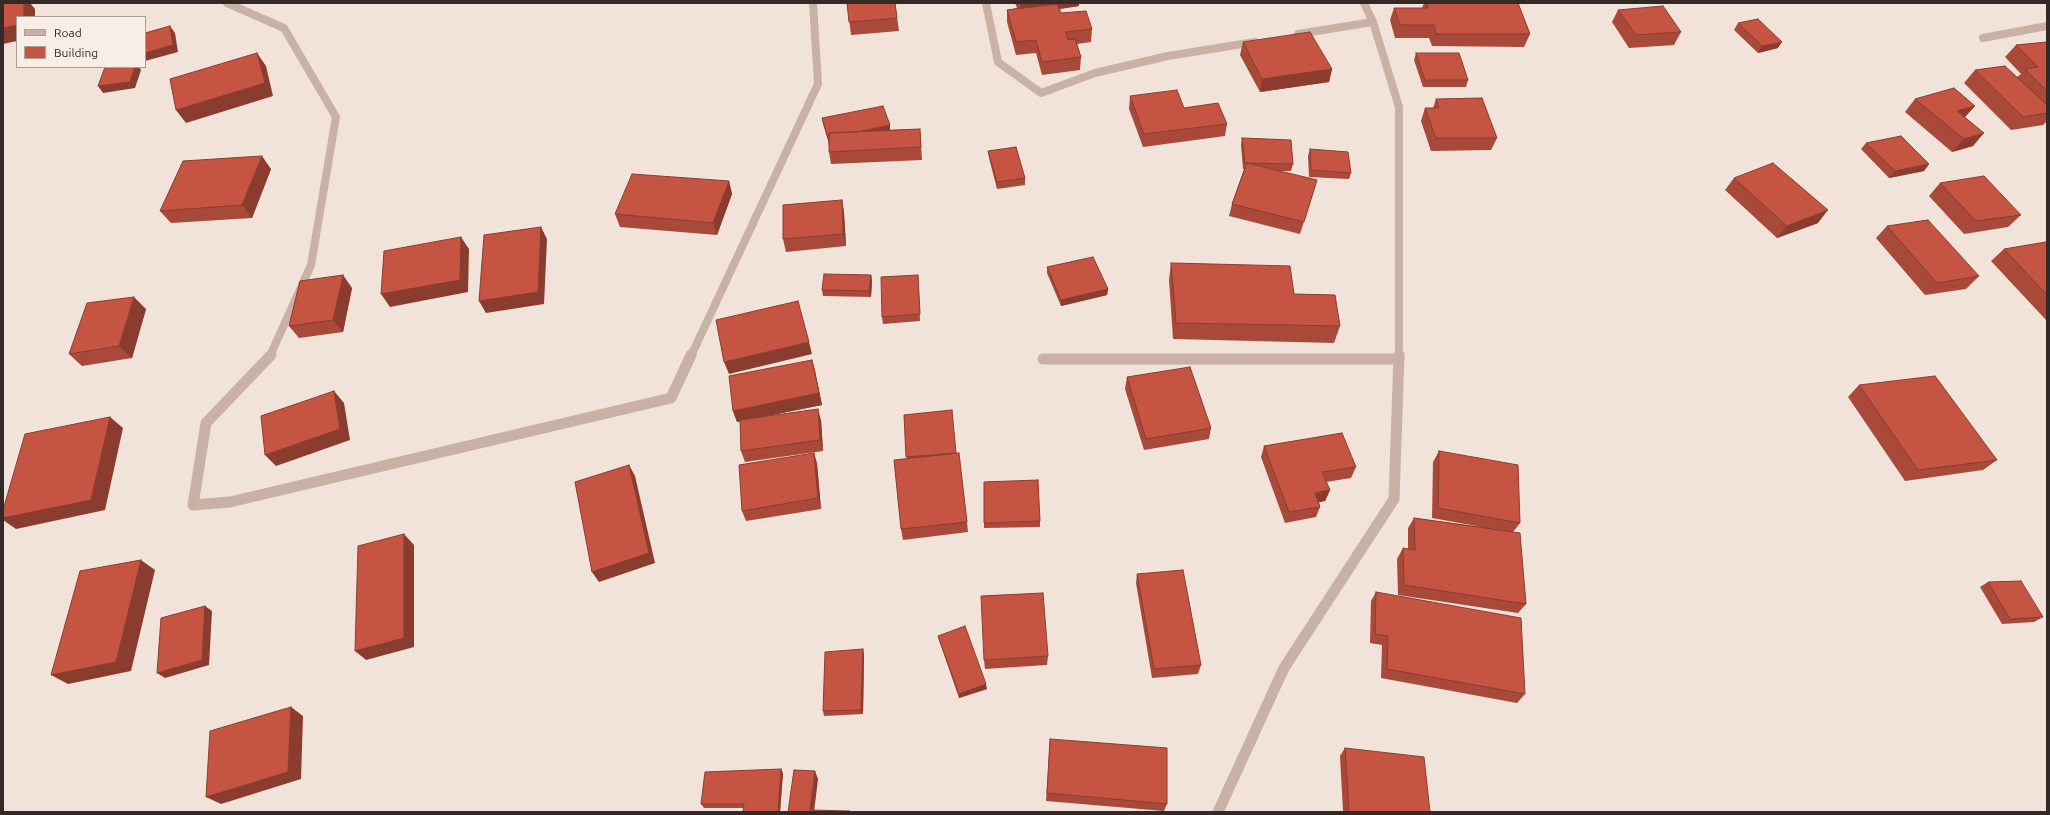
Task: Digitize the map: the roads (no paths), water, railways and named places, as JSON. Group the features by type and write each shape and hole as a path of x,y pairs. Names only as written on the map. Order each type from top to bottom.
{"street":[{"path":"227,3 284,28 336,118 311,266 271,355 206,423 193,505 237,501 671,398 818,84 813,3"},
{"path":"986,3 998,62 1041,93 1095,73 1168,56 1263,40"},
{"path":"1218,812 1284,668 1394,498 1399,359 1399,107 1373,22 1364,3"},
{"path":"1286,36 1373,22"},
{"path":"1983,38 2047,26"},
{"path":"1043,359 1399,359"}]}
